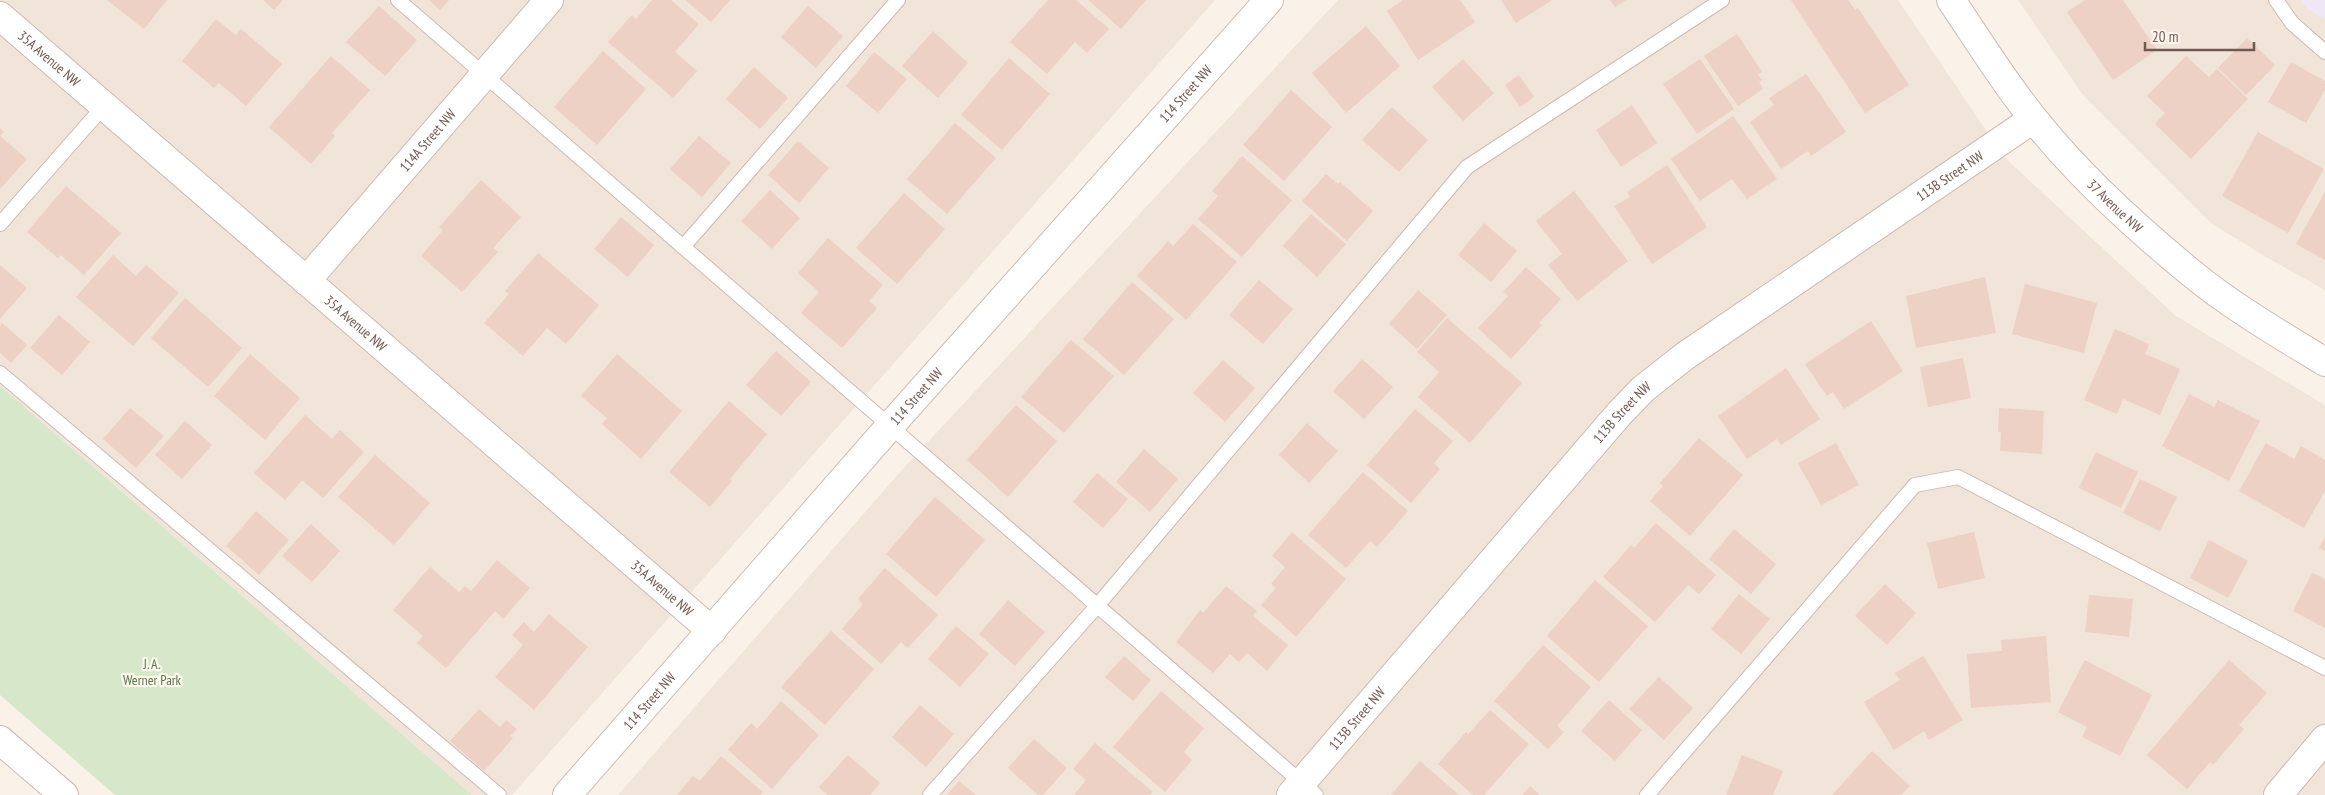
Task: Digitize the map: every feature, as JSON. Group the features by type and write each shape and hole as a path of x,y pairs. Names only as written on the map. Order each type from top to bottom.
{"street":[{"name":"114A Street NW","path":"306,281 549,0"},
{"name":"114 Street NW","path":"567,795 890,426 1269,0"},
{"name":"37 Avenue NW","path":"1951,0 2034,118 2075,165 2121,212 2191,273 2265,326 2325,362"},
{"name":"35A Avenue NW","path":"0,16 712,631"},
{"name":"113B Street NW","path":"1303,791 1619,414 1643,389 1685,356 2034,118"},
{"path":"2278,795 2325,739"},
{"path":"0,740 64,795"}],"lane":[{"path":"398,0 1097,606 1303,791"},
{"path":"683,247 898,0"},
{"path":"930,795 1097,606 1467,167 1722,0"},
{"path":"2276,0 2292,23 2325,52"},
{"path":"0,224 104,106"},
{"path":"0,373 499,795"},
{"path":"1647,795 1915,485 1958,477 2325,668"}],"shaded area":[{"path":"0,0 1215,0 512,795 472,795 0,386"},
{"path":"1338,0 1898,0 2004,157 2176,316 2325,405 2325,795 618,795 901,471"},
{"path":"2018,0 2301,0 2307,8 2325,19 2325,290 2264,256 2211,223 2083,95"},
{"path":"2301,0 2325,0 2325,19 2307,8"}],"green space":[{"name":"J. A. Werner Park","path":"0,386 472,795 115,795 0,695"}],"building":[{"path":"107,0 167,0 144,29"},
{"path":"263,0 283,0 274,10"},
{"path":"429,0 449,0 440,10"},
{"path":"652,0 671,0 699,24 675,52 697,71 673,98 608,42 632,15 636,19"},
{"path":"685,0 730,0 711,22"},
{"path":"1048,0 1076,0 1109,29 1087,53 1075,42 1047,74 1010,42"},
{"path":"1088,0 1146,0 1121,29"},
{"path":"1403,0 1460,0 1475,22 1418,60 1387,11"},
{"path":"1501,0 1552,0 1516,23"},
{"path":"1610,0 1626,0 1615,7"},
{"path":"1791,0 1848,0 1855,10 1858,8 1909,85 1865,113"},
{"path":"2085,0 2123,0 2157,50 2113,80 2067,12"},
{"path":"379,6 417,40 385,76 346,42"},
{"path":"808,6 843,36 816,68 781,37"},
{"path":"216,19 236,35 241,29 282,64 246,106 219,83 214,88 182,61"},
{"path":"1366,26 1400,66 1346,113 1312,73"},
{"path":"933,31 968,63 938,98 902,66"},
{"path":"1737,34 1762,72 1758,75 1762,80 1759,82 1763,89 1738,106 1704,56"},
{"path":"2247,38 2275,65 2246,95 2218,68"},
{"path":"603,51 646,89 597,145 554,107"},
{"path":"874,52 907,79 878,113 846,86"},
{"path":"331,56 370,90 332,133 335,136 311,164 269,127"},
{"path":"2186,56 2209,77 2217,69 2248,99 2191,159 2155,124 2165,113 2147,96"},
{"path":"1009,58 1050,94 1002,150 961,115"},
{"path":"1463,59 1494,93 1463,121 1432,87"},
{"path":"1700,59 1734,109 1697,134 1663,84"},
{"path":"2291,62 2325,81 2325,90 2306,123 2268,102"},
{"path":"754,67 788,98 760,129 726,99"},
{"path":"1806,74 1846,132 1811,156 1808,151 1781,169 1750,122 1774,105 1769,98"},
{"path":"1519,75 1534,97 1520,107 1505,85"},
{"path":"1291,90 1332,127 1284,181 1243,145"},
{"path":"1632,105 1657,143 1621,167 1596,130"},
{"path":"1392,107 1428,140 1399,172 1362,140"},
{"path":"1733,116 1777,179 1747,199 1732,179 1700,201 1671,159"},
{"path":"955,123 996,158 947,214 907,179"},
{"path":"0,128 4,132 0,136"},
{"path":"2258,132 2324,169 2288,233 2222,196"},
{"path":"0,136 27,159 0,189"},
{"path":"699,136 731,163 702,197 670,169"},
{"path":"798,141 829,168 799,203 768,175"},
{"path":"1242,156 1292,200 1242,257 1198,219 1218,196 1212,191"},
{"path":"1667,165 1707,227 1652,264 1614,206 1630,197 1627,192"},
{"path":"1326,174 1338,184 1340,182 1373,211 1347,241 1302,201"},
{"path":"481,180 521,217 493,248 498,252 462,292 421,256 443,230 439,227"},
{"path":"66,186 121,233 84,275 61,255 58,258 27,232"},
{"path":"770,190 800,218 772,249 741,221"},
{"path":"1574,191 1628,261 1577,301 1548,265 1562,254 1536,221"},
{"path":"2325,192 2325,260 2296,244"},
{"path":"904,193 945,229 897,284 856,248"},
{"path":"1311,214 1346,244 1317,277 1283,246"},
{"path":"621,217 654,245 628,277 594,249"},
{"path":"1484,223 1517,251 1491,282 1458,255"},
{"path":"1193,224 1237,262 1186,320 1137,276 1168,241 1173,246"},
{"path":"828,238 883,285 869,301 877,308 842,348 801,313 819,292 798,273"},
{"path":"538,253 599,305 566,344 547,328 523,356 484,323 509,294 505,291"},
{"path":"113,255 136,276 146,265 179,293 133,346 76,297"},
{"path":"0,265 27,288 0,319"},
{"path":"1526,267 1561,299 1539,323 1542,325 1511,359 1478,328 1508,296 1503,292"},
{"path":"1985,277 1996,333 1916,348 1906,296"},
{"path":"1259,280 1293,309 1263,344 1229,315"},
{"path":"1132,282 1174,319 1124,375 1083,339"},
{"path":"2025,284 2097,303 2084,353 2012,334"},
{"path":"1418,290 1447,315 1417,349 1389,324"},
{"path":"185,298 242,348 208,387 151,338"},
{"path":"59,315 90,342 62,375 30,348"},
{"path":"1447,318 1522,383 1470,443 1418,397 1439,372 1417,352"},
{"path":"1871,321 1903,371 1844,409 1833,392 1827,396 1805,364"},
{"path":"2,323 27,345 11,363 0,353 0,326"},
{"path":"2115,329 2149,344 2145,354 2180,369 2160,415 2123,399 2117,414 2084,400"},
{"path":"1071,340 1114,376 1064,433 1021,397"},
{"path":"776,351 811,382 781,416 746,385"},
{"path":"250,354 300,398 265,440 214,396"},
{"path":"617,354 682,411 641,459 602,424 607,418 581,396"},
{"path":"1963,358 1971,398 1928,407 1920,367"},
{"path":"1362,359 1393,387 1364,419 1333,391"},
{"path":"1223,360 1255,388 1225,422 1193,393"},
{"path":"1786,368 1820,419 1781,445 1777,439 1747,459 1718,416"},
{"path":"2189,394 2214,407 2218,400 2260,421 2229,481 2162,446"},
{"path":"729,401 767,434 710,507 669,472"},
{"path":"1016,405 1057,441 1008,497 967,460"},
{"path":"130,408 164,436 136,468 103,439"},
{"path":"1999,408 2044,411 2042,454 2000,451 2001,432 1998,432"},
{"path":"1415,409 1453,441 1434,463 1440,469 1411,503 1367,465"},
{"path":"305,415 332,439 340,430 364,452 323,498 302,480 285,500 254,473"},
{"path":"185,421 212,445 182,479 155,455"},
{"path":"1307,423 1338,451 1309,483 1279,455"},
{"path":"1699,438 1743,475 1690,536 1650,501 1663,486 1660,483"},
{"path":"1836,443 1859,485 1821,505 1798,463"},
{"path":"2266,443 2294,459 2301,446 2325,460 2325,491 2304,528 2239,491"},
{"path":"1144,449 1178,479 1150,512 1116,482"},
{"path":"2096,452 2138,472 2121,508 2079,488"},
{"path":"375,455 430,503 394,545 338,497"},
{"path":"1363,472 1408,511 1377,547 1370,541 1346,568 1308,535"},
{"path":"1097,473 1128,499 1103,528 1073,502"},
{"path":"2140,479 2177,497 2160,531 2123,513"},
{"path":"935,497 985,540 936,597 886,554"},
{"path":"256,511 289,540 259,575 226,546"},
{"path":"1656,523 1716,575 1699,594 1688,585 1655,622 1603,577 1631,545 1634,548"},
{"path":"311,524 340,551 312,582 282,556"},
{"path":"1734,529 1776,564 1751,594 1709,559"},
{"path":"1292,532 1346,579 1296,637 1261,605 1276,588 1271,584 1285,567 1272,556"},
{"path":"1974,532 1985,578 1938,589 1927,543"},
{"path":"2325,537 2325,551 2319,548"},
{"path":"2209,540 2248,561 2228,598 2190,578"},
{"path":"497,560 530,588 503,619 495,611 446,668 417,643 423,636 393,610 430,567 459,592 465,586 471,591"},
{"path":"885,568 938,615 908,648 901,642 881,664 842,629 863,604 858,599"},
{"path":"2312,573 2325,579 2325,628 2293,611"},
{"path":"1595,580 1648,626 1599,682 1547,636"},
{"path":"1885,584 1916,613 1887,645 1855,616"},
{"path":"1226,586 1257,611 1253,616 1288,645 1267,671 1247,653 1239,662 1230,654 1213,673 1176,642 1200,610 1203,613"},
{"path":"1739,594 1770,619 1741,654 1711,629"},
{"path":"2089,595 2133,599 2129,637 2085,632"},
{"path":"1008,600 1045,632 1015,666 979,634"},
{"path":"549,614 588,647 534,710 495,677 523,645 512,635 524,622 534,632"},
{"path":"956,626 989,654 960,687 928,659"},
{"path":"831,631 874,669 825,725 781,687"},
{"path":"2046,636 2051,702 1971,708 1967,654 2002,651 2001,640"},
{"path":"1543,645 1591,687 1557,726 1564,732 1548,749 1494,701"},
{"path":"1124,656 1151,680 1133,701 1105,677"},
{"path":"1923,656 1963,720 1929,740 1924,731 1894,750 1864,702 1900,680 1895,673"},
{"path":"2085,660 2152,695 2120,756 2082,737 2087,727 2058,712"},
{"path":"2229,660 2267,693 2239,725 2244,729 2213,765 2210,762 2187,789 2147,755"},
{"path":"1659,677 1693,708 1664,740 1629,709"},
{"path":"1161,691 1204,728 1184,752 1192,760 1165,792 1113,747"},
{"path":"1609,700 1642,730 1615,761 1581,731"},
{"path":"781,701 819,735 772,789 728,750 751,723 757,729"},
{"path":"920,705 954,734 926,767 892,737"},
{"path":"479,709 500,727 506,720 517,729 510,736 513,738 484,771 450,741"},
{"path":"1490,710 1529,744 1484,795 1473,795 1438,764 1466,732 1468,734"},
{"path":"1034,739 1067,768 1043,795 1038,795 1008,768"},
{"path":"1095,743 1153,792 1150,795 1074,795 1086,780 1073,769"},
{"path":"1872,751 1910,786 1901,795 1832,795"},
{"path":"848,755 880,783 870,795 828,795 819,787"},
{"path":"1742,755 1783,771 1773,795 1726,795"},
{"path":"721,756 763,792 760,795 677,795 693,776 700,781"},
{"path":"1420,761 1459,795 1391,795"},
{"path":"959,781 976,795 947,795"},
{"path":"1530,786 1540,795 1522,795"}]}
